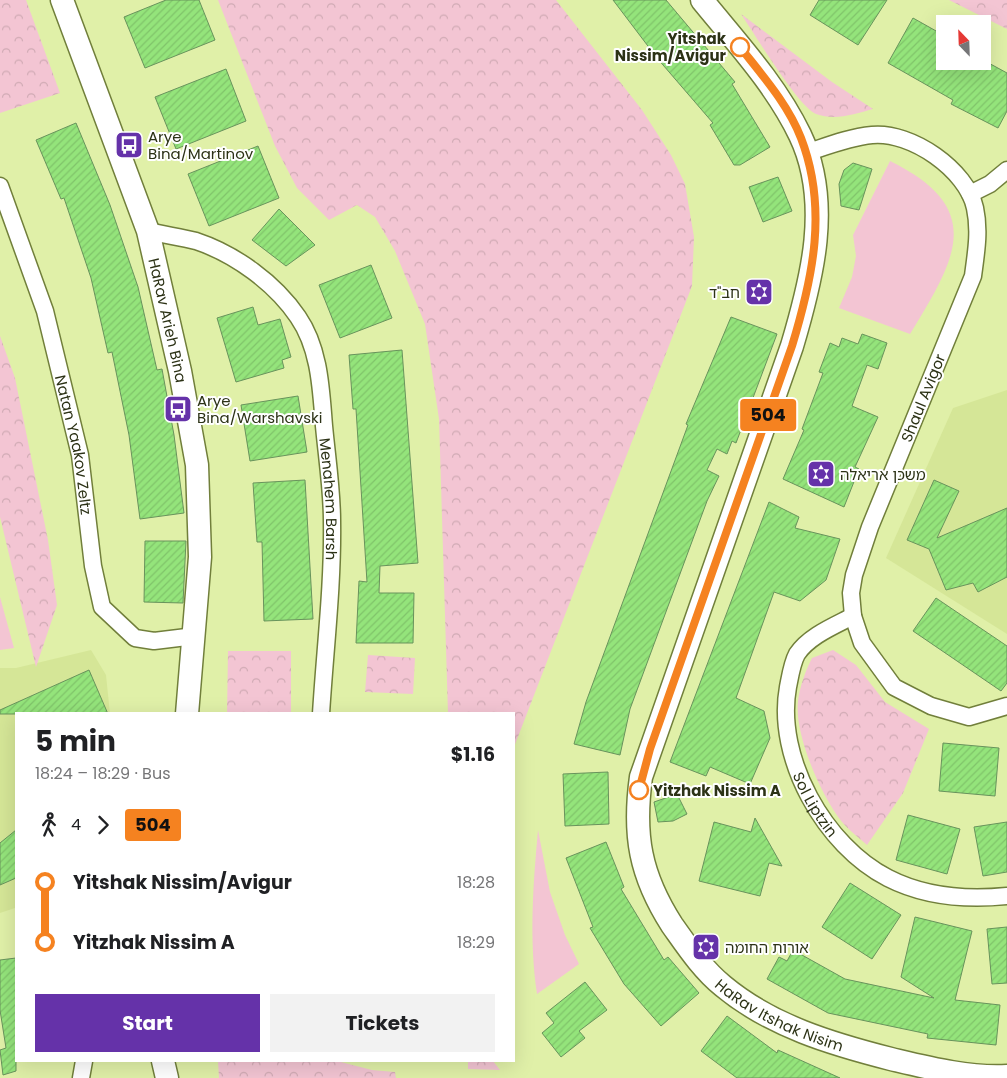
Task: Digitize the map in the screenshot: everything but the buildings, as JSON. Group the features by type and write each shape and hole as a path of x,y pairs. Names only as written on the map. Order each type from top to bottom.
{"street":[{"name":"HaRav Arieh Bina","path":"62,0 148,232 178,362 197,465 200,557 195,636 187,712"},
{"name":"HaRav Itshak Nisim","path":"702,0 786,108 801,137 815,196 817,233 807,298 792,346 641,777 636,809 643,863 652,889 667,916 703,966 722,986 773,1018 811,1036 856,1050 961,1074 991,1077 1007,1076"},
{"name":"Shaul Avigor","path":"806,152 873,135 893,135 915,143 935,156 952,171 970,194 978,224 978,245 972,276 870,527 854,575 851,593 853,616 862,643 879,669 894,686 914,699 969,717 1007,706"},
{"path":"970,194 990,184 1007,170"},
{"name":"Natan Yaakov Zeltz","path":"0,186 45,311 80,455 93,566 102,607 135,638 154,642 195,636"},
{"name":"Menahem Barsh","path":"148,232 195,241 223,253 253,272 278,293 299,318 310,340 319,368 332,519 331,600 321,712"},
{"name":"Sol Liptzin","path":"853,616 808,642 797,655 790,674 785,702 787,729 794,761 806,789 840,840 853,854 888,878 907,887 955,897 982,899 1007,896"},
{"path":"81,1078 84,1062"},
{"path":"163,1062 167,1078"}],"shaded area":[{"path":"1007,390 1007,634 886,558 953,408"},
{"path":"91,650 106,675 110,712 15,712 15,908 0,913 0,668 16,668"}],"green space":[{"path":"0,0 26,0 60,93 0,113"},
{"path":"218,0 556,0 642,110 671,155 685,184 694,237 692,286 515,744 515,712 448,712 439,419 425,324 395,251 375,217 357,205 329,220 297,188 275,146"},
{"path":"949,0 1007,0 1007,29 991,21 991,15 979,15"},
{"path":"741,14 832,82 873,109 845,116 830,117 816,114 808,109 788,85"},
{"path":"890,161 921,179 941,198 951,217 954,238 949,259 940,282 910,334 839,308 852,277 856,256 853,235"},
{"path":"0,336 15,378 48,540 57,605 36,667 0,517"},
{"path":"0,597 14,648 0,650"},
{"path":"833,650 856,665 885,702 929,729 903,793 867,845 842,822 834,811 818,781 800,730 798,701 801,684 807,669 812,658"},
{"path":"228,651 291,651 291,712 227,712"},
{"path":"368,655 415,658 413,694 365,692"},
{"path":"538,830 550,892 565,935 579,964 537,994 532,933"},
{"path":"218,1062 341,1062 372,1070 395,1072 396,1078 219,1078"},
{"path":"468,1062 494,1062 500,1070 468,1069"}],"bus line":[{"name":"504","path":"639,790 650,749 792,346 807,298 812,270 817,233 815,196 810,165 801,137 786,108 740,47"}],"place":[{"name":"Yitshak Nissim/Avigur","path":"740,47"},
{"name":"Arye Bina/Martinov","path":"129,145"},
{"name":"חב\"ד","path":"759,292"},
{"name":"Arye Bina/Warshavski","path":"178,409"},
{"name":"משכן אריאלה","path":"821,474"},
{"name":"Yitzhak Nissim A","path":"639,790"},
{"name":"אורות החומה","path":"706,947"}]}
